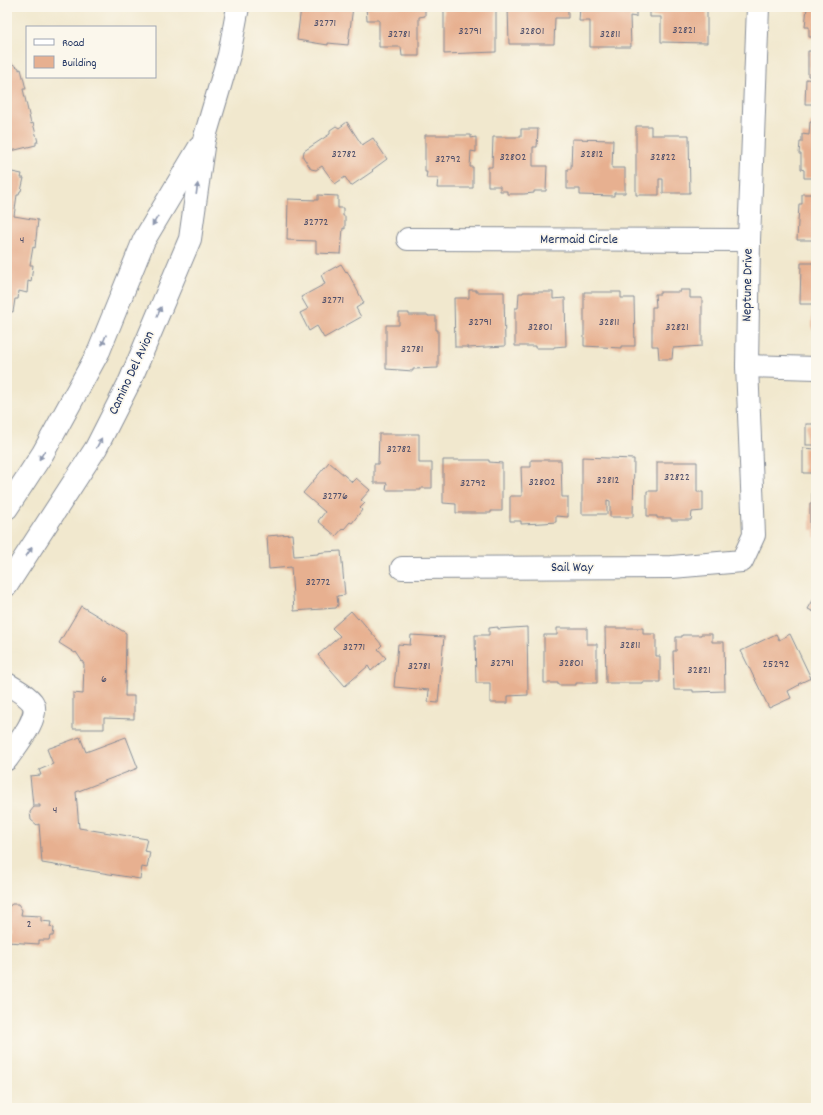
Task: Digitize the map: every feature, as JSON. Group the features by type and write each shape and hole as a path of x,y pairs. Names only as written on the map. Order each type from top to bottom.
{"street":[{"name":"Camino Del Avion","path":"7,585 96,448 130,381 190,239 204,140 229,56 238,7"},
{"name":"Neptune Drive","path":"742,561 754,535 747,366 749,240 758,7"},
{"name":"Camino Del Avion","path":"7,508 43,453 99,352 144,240 204,140"},
{"name":"Mermaid Circle","path":"408,239 749,240"},
{"path":"747,366 816,368"},
{"name":"Sail Way","path":"402,568 672,567 742,561"},
{"path":"7,684 27,696 33,703 34,712 28,727 7,759"}],"building":[{"path":"301,7 353,7 348,45 328,43 328,45 297,40"},
{"path":"366,7 425,7 425,16 419,17 419,56 402,56 401,47 379,47 379,20 367,20"},
{"path":"444,7 469,7 469,10 472,10 472,7 496,7 496,52 444,54"},
{"path":"508,7 568,7 568,18 555,18 554,44 509,44"},
{"path":"580,7 636,7 636,17 630,16 631,47 590,47 590,21 579,21"},
{"path":"650,7 707,7 707,43 661,42 661,17 650,17"},
{"path":"807,7 816,7 816,37 809,37 809,27 805,27"},
{"path":"808,51 816,51 816,77 808,76"},
{"path":"11,63 19,68 19,70 21,69 26,89 23,89 31,124 33,123 38,142 36,142 36,145 7,152 7,64"},
{"path":"806,79 816,80 816,104 805,104"},
{"path":"347,122 362,145 373,138 387,159 372,170 373,171 351,186 345,177 335,184 322,166 316,170 311,169 303,157 304,151 330,134 330,130 336,126 339,128"},
{"path":"810,122 816,122 816,178 804,178 804,170 801,169 801,154 799,154 800,142 802,142 802,134 809,135"},
{"path":"636,126 651,126 651,135 689,135 690,193 663,193 663,179 659,179 659,195 636,195"},
{"path":"521,129 538,129 537,147 533,147 533,166 547,166 546,191 534,191 534,193 524,194 507,194 507,191 500,191 500,186 488,186 488,167 492,167 493,137 521,137"},
{"path":"425,135 471,135 471,138 476,137 476,152 471,151 470,167 473,167 473,188 437,188 438,178 426,178"},
{"path":"572,139 613,140 612,168 625,168 625,193 614,193 614,196 580,195 580,189 567,189 567,169 571,169"},
{"path":"7,171 22,174 21,178 24,178 21,191 19,195 17,195 14,216 38,220 35,248 33,247 30,265 33,265 31,282 28,281 27,293 19,291 18,299 15,299 13,312 7,311"},
{"path":"802,194 816,194 816,252 814,252 814,240 797,240 799,204 802,204"},
{"path":"318,195 338,196 338,208 343,208 343,216 345,216 345,229 343,228 341,254 316,253 316,241 287,240 288,199 318,200"},
{"path":"801,263 816,263 816,304 800,304"},
{"path":"341,264 346,272 347,271 364,303 356,308 361,317 324,338 317,326 309,331 300,313 308,309 301,297 325,284 321,275"},
{"path":"469,290 476,290 476,292 504,292 505,346 468,348 455,347 454,298 469,298"},
{"path":"680,290 690,290 690,298 702,298 702,346 673,348 672,359 659,359 658,346 652,346 652,307 656,307 655,294 660,294 660,292 680,292"},
{"path":"553,292 553,299 565,298 566,346 554,348 535,348 535,346 515,346 515,308 518,308 519,293"},
{"path":"584,292 621,292 621,298 634,298 635,346 621,346 621,348 584,346"},
{"path":"399,313 436,316 436,330 438,330 438,368 413,369 413,371 386,369 386,325 399,325"},
{"path":"812,315 816,315 816,330 812,330"},
{"path":"806,424 816,424 816,445 806,445"},
{"path":"379,434 419,434 419,463 432,463 432,488 421,488 421,490 386,490 387,483 374,483 374,464 378,464"},
{"path":"803,448 816,449 816,473 803,473"},
{"path":"582,457 634,459 633,517 610,517 610,501 607,500 607,514 582,514"},
{"path":"443,460 489,460 489,462 502,463 502,511 491,511 491,513 456,513 456,504 443,503"},
{"path":"531,460 561,460 562,497 568,497 568,517 556,516 556,522 543,523 521,524 521,521 510,521 510,496 522,496 521,467 531,467"},
{"path":"329,462 352,482 356,478 370,490 361,500 365,503 360,508 362,510 352,523 350,522 336,536 318,521 325,512 303,493"},
{"path":"657,462 697,462 697,492 703,492 703,511 692,512 691,520 671,520 671,518 647,516 647,491 657,491"},
{"path":"812,492 816,492 816,537 814,537 814,530 810,530 810,503 812,503"},
{"path":"292,534 294,556 341,551 345,595 337,596 338,605 336,608 294,611 291,567 269,569 267,536"},
{"path":"816,595 816,613 808,609"},
{"path":"81,606 126,633 125,696 134,696 134,719 104,718 104,729 73,729 73,693 83,694 84,664 76,652 75,653 59,643"},
{"path":"351,611 382,645 378,649 386,658 371,671 368,666 345,686 318,655 340,636 332,628"},
{"path":"498,627 498,629 527,627 528,695 508,696 508,703 490,703 490,683 476,683 475,635 489,635 489,628"},
{"path":"557,628 587,628 587,644 597,644 597,683 558,685 558,683 544,683 544,635 557,635"},
{"path":"605,628 643,628 643,634 656,634 656,656 660,656 660,682 606,683"},
{"path":"712,634 712,642 724,642 725,691 693,692 693,690 674,690 673,651 676,651 676,637 682,637 682,635"},
{"path":"776,634 779,640 790,634 811,678 788,691 791,698 769,708 741,651"},
{"path":"411,635 444,637 438,703 428,702 429,690 394,687 398,644 410,645"},
{"path":"80,737 86,752 126,737 138,768 76,792 79,828 147,839 144,851 150,852 147,868 142,867 140,879 42,863 39,824 37,825 31,820 30,812 34,807 40,807 40,805 33,805 30,776 41,775 39,770 53,764 47,749"},
{"path":"12,904 18,904 22,910 21,915 41,916 41,921 51,922 50,927 54,928 53,936 50,936 49,940 39,940 39,944 7,942 7,908"}]}
